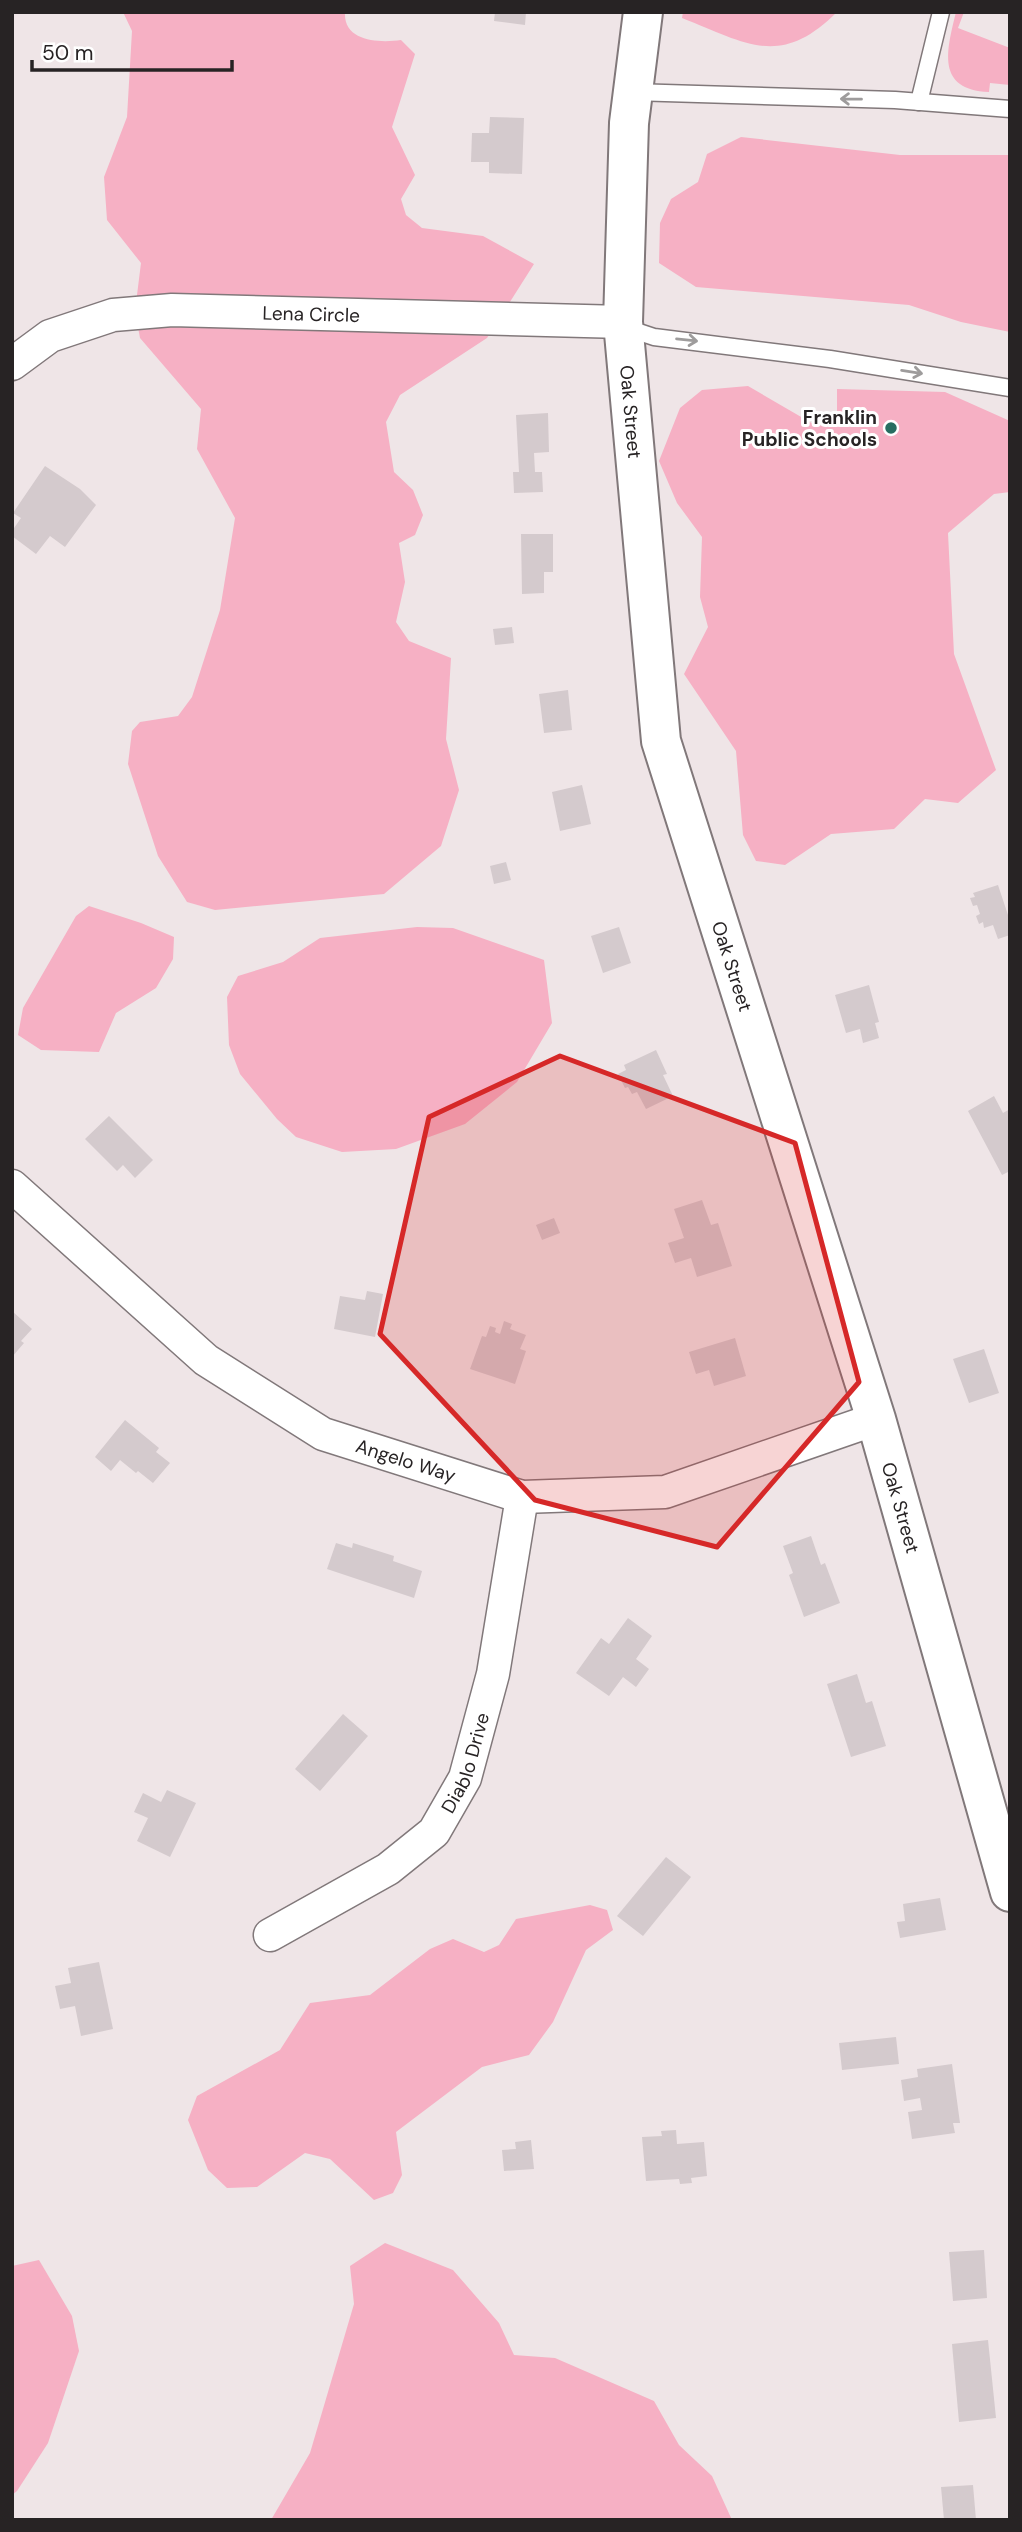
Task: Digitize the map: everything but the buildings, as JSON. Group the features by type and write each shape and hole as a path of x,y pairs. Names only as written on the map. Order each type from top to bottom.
{"main road":[{"name":"Oak Street","path":"643,12 632,92 622,323 661,741 876,1419 1010,1892"}],"street":[{"name":"Lena Circle","path":"12,364 50,336 100,319 113,315 172,310 622,323"},
{"name":"Angelo Way","path":"12,1186 206,1360 323,1434 522,1497 665,1492 876,1419"},
{"name":"Diablo Drive","path":"270,1935 388,1869 434,1832 453,1799 465,1778 493,1674 522,1497"}],"lane":[{"path":"919,102 941,12"},
{"path":"632,92 919,102 1010,109"},
{"path":"622,323 654,337 830,359 1010,388"}],"highlighted area":[{"path":"560,1056 795,1143 859,1382 717,1547 535,1500 380,1334 429,1117"}],"shaded area":[{"path":"123,12 345,12 346,22 356,35 383,41 401,40 415,54 392,127 415,175 401,199 406,215 422,228 483,236 534,264 487,338 400,395 386,422 394,472 413,490 423,515 415,535 399,543 405,582 396,622 409,641 451,658 446,739 459,790 441,846 384,894 215,910 187,902 158,856 128,764 132,731 140,722 178,716 192,697 220,610 235,518 197,449 201,409 140,338 135,311 141,263 107,220 104,177 127,117 132,31"},
{"path":"683,12 837,12 817,30 798,40 780,46 762,46 725,36 682,18"},
{"path":"956,12 964,12 958,28 1010,48 1010,85 990,83 989,92 972,90 952,76 948,53"},
{"path":"741,137 900,155 1010,155 1010,332 961,322 909,305 696,287 659,263 660,223 671,199 698,182 707,154"},
{"path":"748,386 815,425 837,427 837,389 945,392 1010,421 1010,492 994,494 948,533 954,654 996,770 958,803 925,799 894,829 831,834 785,865 756,861 743,835 736,751 684,674 708,627 700,597 702,537 677,503 659,461 680,408 702,390"},
{"path":"89,906 174,937 173,959 156,988 116,1013 99,1052 41,1050 18,1035 23,1008 76,916"},
{"path":"417,927 453,928 544,960 552,1023 517,1082 465,1124 396,1149 342,1152 296,1137 277,1119 240,1074 229,1045 227,997 238,976 283,962 320,938"},
{"path":"590,1905 607,1910 613,1930 586,1950 553,2022 529,2055 482,2067 396,2132 402,2175 393,2193 374,2200 330,2159 305,2153 257,2187 227,2188 208,2170 188,2120 197,2096 280,2050 310,2003 370,1995 430,1949 453,1939 484,1952 499,1945 516,1919"},
{"path":"385,2243 453,2270 499,2323 514,2355 555,2358 654,2401 679,2445 712,2476 732,2520 271,2520 310,2453 354,2304 350,2266"},
{"path":"39,2260 72,2316 79,2351 48,2443 12,2495 12,2266"}],"place":[{"name":"Franklin Public Schools","path":"891,428"}]}
